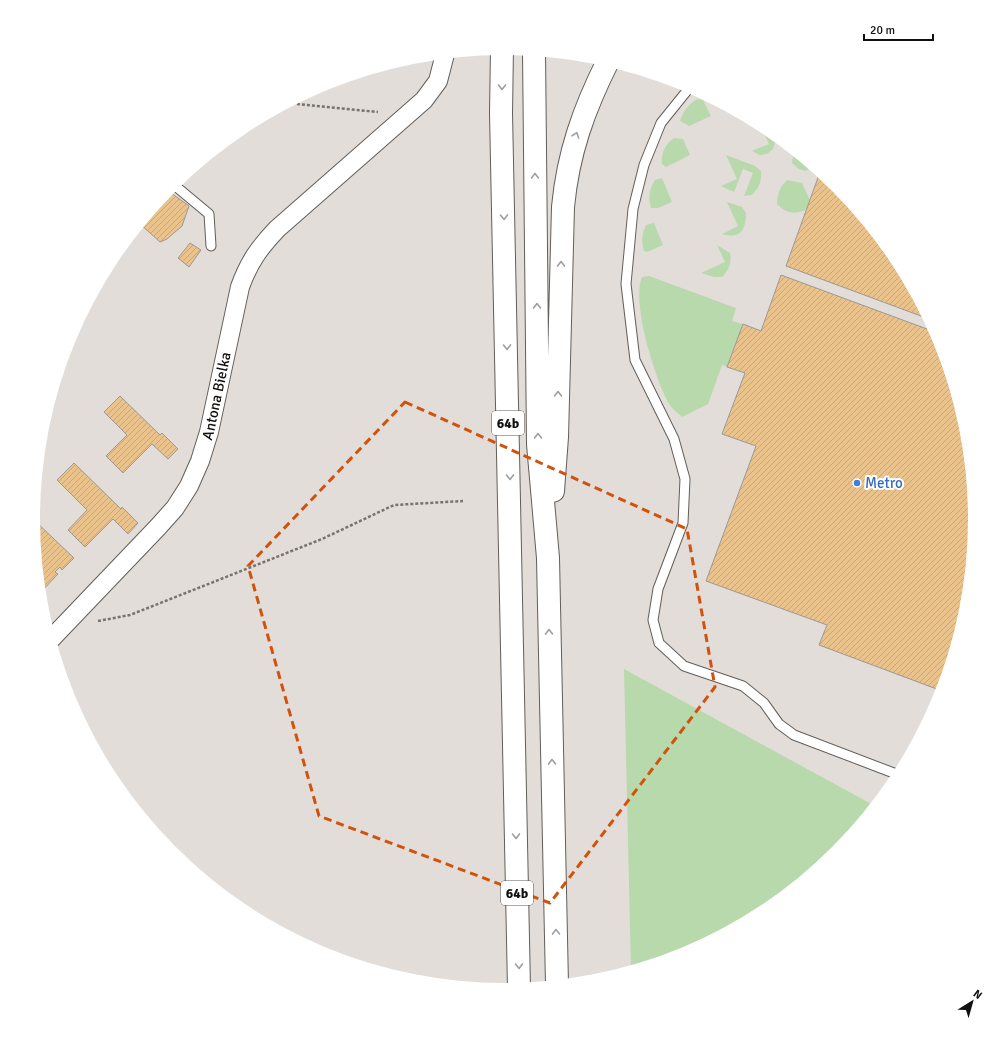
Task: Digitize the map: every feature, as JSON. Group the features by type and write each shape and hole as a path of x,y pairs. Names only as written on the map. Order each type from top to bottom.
{"main road":[{"name":"64b","path":"502,55 501,113 519,983"},
{"name":"64b","path":"534,56 538,444 548,558 557,980"},
{"path":"548,558 557,437 563,207 566,176 574,141 590,97 605,66"}],"street":[{"name":"Antona Bielka","path":"55,634 158,527 175,508 189,486 200,461 209,432 240,287 247,267 258,249 277,229 428,95 438,81 444,59"}],"lane":[{"path":"686,92 661,123 644,165 633,209 626,284 635,360 674,439 685,479 683,523 658,589 653,620 659,642 684,666 743,686 764,703 779,724 794,735 893,773"},
{"path":"179,189 209,214 211,246"}],"path":[{"path":"297,104 380,112"},
{"path":"55,634 130,615 322,539 394,505 463,501"}],"highlighted area":[{"path":"405,402 687,529 715,687 550,903 319,816 248,566"}],"green space":[{"path":"697,99 703,100 711,116 689,126 680,121 691,103"},
{"path":"765,135 775,143 773,149 767,154 760,155 752,151 769,144"},
{"path":"674,138 683,139 690,155 666,167 662,164 663,152 668,143"},
{"path":"726,155 755,166 761,171 760,184 752,195 744,196 753,173 743,169 734,192 721,186 737,179"},
{"path":"793,157 809,169 805,171 799,169 792,163"},
{"path":"662,178 672,202 658,208 651,208 649,197 651,187 655,180"},
{"path":"787,180 802,183 813,207 794,213 786,211 777,204 779,191"},
{"path":"727,202 742,207 746,213 745,225 738,234 722,234 738,226"},
{"path":"654,223 663,245 647,252 644,251 643,247 643,234 646,225"},
{"path":"717,245 730,253 731,260 729,266 722,277 714,277 701,273 725,262"},
{"path":"649,276 736,308 732,321 743,324 727,367 722,365 708,404 682,417 670,406 663,392 646,340 642,322 639,289 642,277"},
{"path":"624,669 870,803 853,825 810,868 762,905 736,921 682,948 631,965"}],"building":[{"path":"818,178 853,213 890,261 921,316 786,266"},
{"path":"173,194 189,206 182,226 167,239 160,242 144,227"},
{"path":"190,243 201,250 189,267 178,258"},
{"name":"Metro","path":"781,275 927,329 943,370 959,428 964,458 968,519 964,580 959,610 952,639 936,689 819,645 827,625 706,581 756,446 722,434 745,373 727,367 743,324 761,331"},
{"path":"120,396 160,435 162,433 178,449 168,459 152,444 123,473 106,456 127,435 104,412"},
{"path":"74,463 121,509 122,507 138,523 128,534 113,519 85,547 68,530 87,510 57,480"},
{"path":"40,526 74,558 62,570 60,567 55,572 58,574 45,587"}],"place":[{"name":"Metro","path":"857,483"}]}
